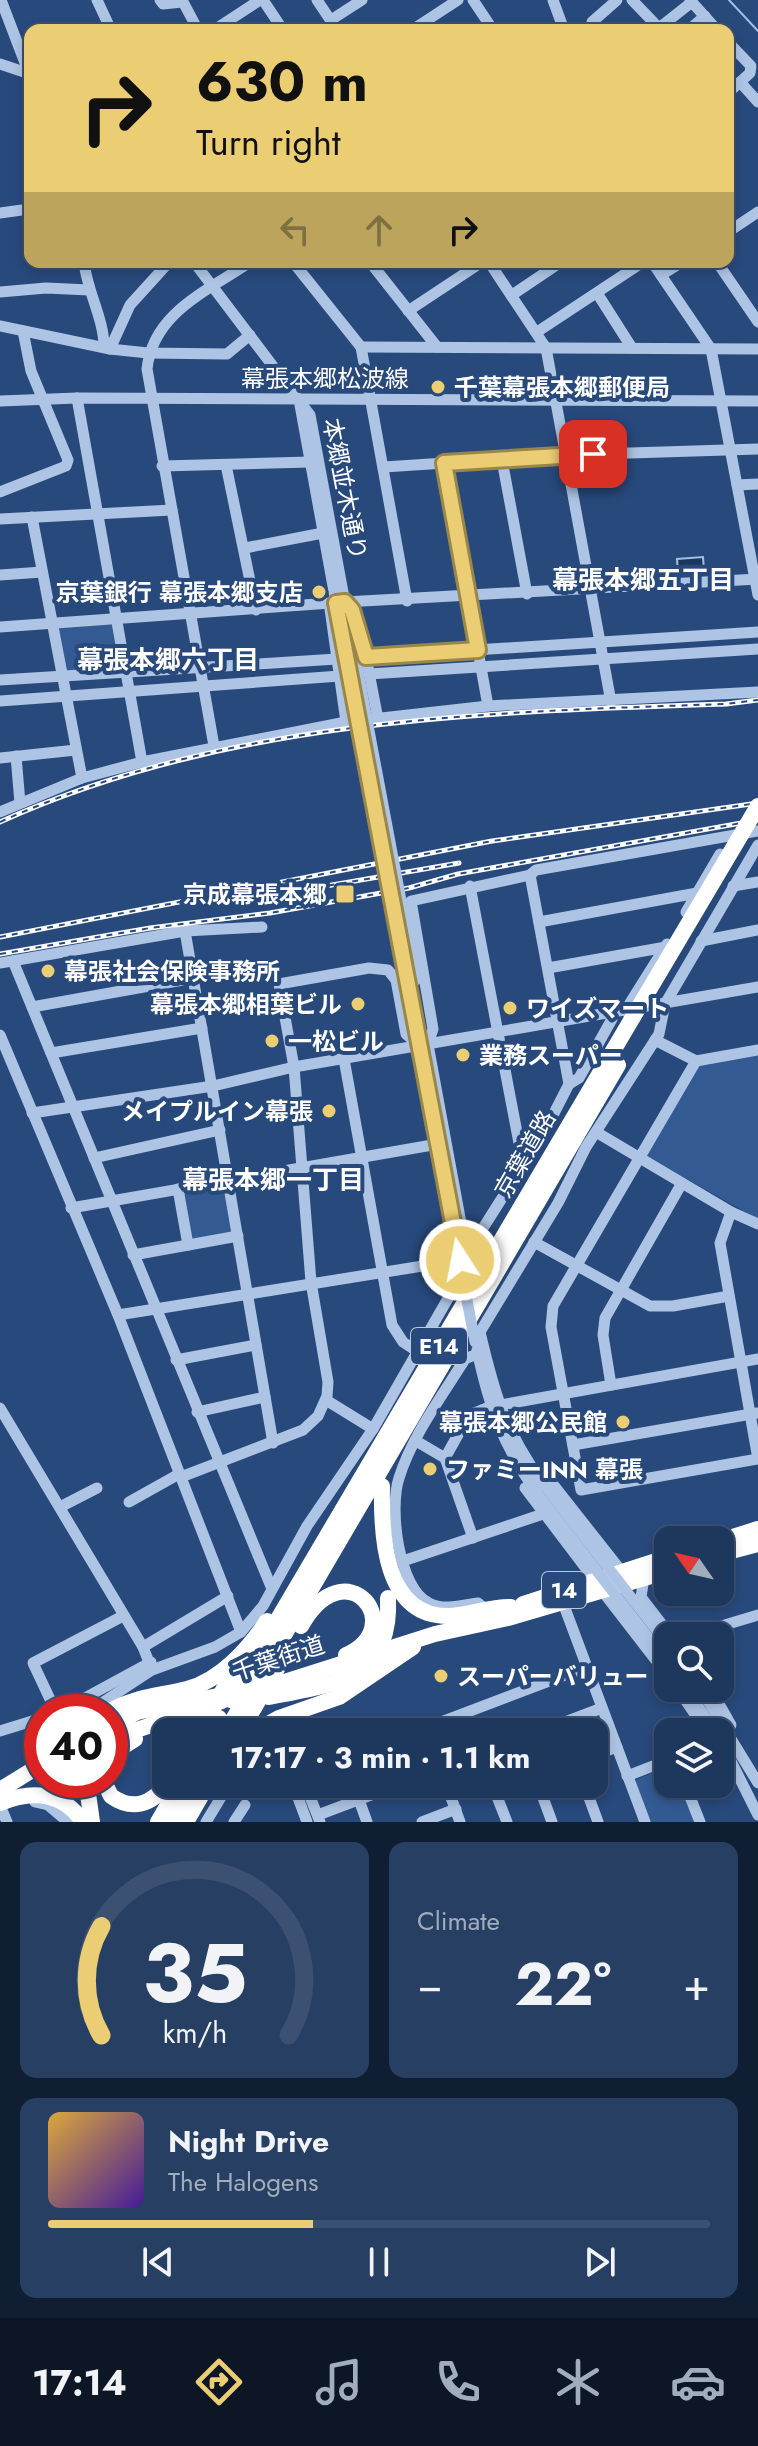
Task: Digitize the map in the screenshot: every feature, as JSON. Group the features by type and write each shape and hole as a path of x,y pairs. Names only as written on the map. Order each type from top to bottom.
{"highway":[{"name":"京葉道路","path":"238,1677 335,1524 758,806"},
{"name":"京葉道路","path":"225,1718 237,1713 272,1681 410,1419 634,1016 758,829"},
{"path":"272,1681 337,1683 367,1666 385,1640 389,1621 388,1598 375,1536 376,1508 382,1486 409,1431 410,1419"},
{"path":"382,1486 382,1536 404,1597 428,1614 448,1616 511,1607"},
{"path":"128,1702 205,1682 246,1637 322,1536 335,1524"},
{"path":"734,1537 758,1529"},
{"path":"734,1550 758,1544"},
{"name":"千葉街道","path":"213,1718 223,1701 272,1681 461,1627 563,1603 654,1563"},
{"name":"千葉街道","path":"461,1627 511,1607 654,1575"},
{"path":"128,1717 137,1712 272,1681 357,1649 372,1630 371,1606 352,1591 328,1595 306,1617 272,1681 248,1718"},
{"path":"279,1718 339,1697 404,1651 435,1634"},
{"path":"213,1718 238,1677 246,1637"},
{"name":"千葉街道","path":"128,1736 152,1733"},
{"path":"128,1742 152,1737"},
{"path":"0,1790 24,1775"},
{"path":"0,1806 25,1796 49,1796 71,1807 83,1822"},
{"path":"89,1798 92,1822"},
{"path":"116,1798 134,1806 152,1798"},
{"path":"158,1822 172,1798"},
{"path":"172,1822 186,1798"},
{"path":"186,1822 200,1798"}],"street":[{"path":"1,0 24,64"},
{"path":"97,0 108,24"},
{"path":"160,0 163,4 182,1 195,24"},
{"path":"223,24 261,0 279,24"},
{"path":"317,0 333,24"},
{"path":"335,24 362,0"},
{"path":"421,24 458,0"},
{"path":"473,0 489,24"},
{"path":"553,0 562,24"},
{"path":"592,22 617,0"},
{"path":"632,0 655,24"},
{"path":"664,24 691,1 712,24"},
{"path":"696,24 705,16"},
{"path":"17,44 24,44"},
{"path":"734,48 751,66 750,73 734,88"},
{"path":"0,64 24,73"},
{"path":"740,82 758,102"},
{"path":"0,213 24,210"},
{"path":"734,228 758,212"},
{"path":"85,268 107,348"},
{"path":"107,348 130,305 164,268"},
{"path":"199,268 299,400"},
{"path":"214,746 150,400 148,353 162,326 178,309 241,268"},
{"path":"298,268 361,347 407,601"},
{"path":"375,268 437,347"},
{"path":"408,311 473,268"},
{"path":"493,268 546,348 611,702"},
{"path":"512,295 552,268"},
{"path":"537,332 634,268"},
{"path":"656,268 711,349 737,485 752,532 758,595"},
{"path":"661,275 672,268"},
{"path":"721,268 758,322"},
{"path":"0,292 46,288 89,290"},
{"path":"597,293 632,348"},
{"path":"0,326 107,348 148,353 227,354 250,335"},
{"path":"0,492 66,466 68,460 40,398 23,331"},
{"path":"361,347 758,349"},
{"name":"幕張本郷松波線","path":"0,401 40,398 758,401"},
{"path":"77,398 142,762"},
{"name":"本郷並木通り","path":"299,400 323,533 344,619 424,1045"},
{"name":"本郷並木通り","path":"299,400 310,415 340,603"},
{"path":"384,467 566,455 758,449"},
{"path":"502,460 527,594"},
{"path":"162,466 310,462"},
{"path":"444,463 488,706"},
{"path":"226,465 256,610"},
{"path":"737,485 758,484"},
{"path":"0,519 172,510"},
{"path":"32,517 82,778"},
{"path":"245,548 323,533"},
{"path":"0,575 42,572"},
{"path":"0,627 340,603 757,579"},
{"path":"340,603 352,610 366,657 378,719"},
{"path":"340,603 330,609 346,722"},
{"path":"366,657 758,632"},
{"path":"369,674 758,649"},
{"path":"0,680 337,659"},
{"path":"0,701 340,676"},
{"path":"0,812 82,778 142,762 346,722 488,706 758,692"},
{"path":"0,758 76,750"},
{"path":"16,756 20,803"},
{"path":"464,1264 438,1144 424,1045 433,1029 411,901 530,875 536,870 758,829"},
{"path":"634,1016 666,947 731,836"},
{"path":"486,1610 478,1603 442,1607 428,1603 412,1589 403,1561 394,1501 399,1475 596,1132 655,1040 665,1004 758,845"},
{"path":"530,875 569,1084"},
{"path":"733,886 758,882"},
{"path":"470,886 523,1164"},
{"path":"539,922 697,893"},
{"path":"0,963 185,931 262,927"},
{"path":"701,941 758,930"},
{"path":"185,931 273,1443"},
{"path":"548,968 666,947"},
{"path":"13,961 217,1463 272,1589"},
{"path":"129,1502 180,1476 303,1430 318,1416 326,1400 328,1374 311,1282 294,1067 279,984 369,968 388,970 396,980 406,1034 424,1045 477,1343 493,1406 522,1462 654,1644"},
{"path":"32,1007 194,978"},
{"path":"32,1113 213,1086 294,1067 559,1022 611,1014 634,1016 665,1004 758,987"},
{"path":"94,1694 152,1666 246,1637 307,1526 373,1429 418,1352 464,1264 569,1084 579,1078 612,1019 611,1014"},
{"path":"51,1053 202,1028"},
{"path":"0,1035 118,1315 246,1637"},
{"path":"655,1040 696,1061 758,1050"},
{"path":"344,1059 392,1325 403,1342 418,1352"},
{"path":"696,1061 556,1299 551,1317 581,1490 758,1459 754,1414 741,1362 720,1243 731,1212"},
{"path":"94,1158 220,1130"},
{"path":"596,1132 731,1212 758,1224"},
{"path":"71,1208 438,1144"},
{"path":"611,1385 604,1324 619,1291 682,1183"},
{"path":"178,1189 188,1245"},
{"path":"133,1255 238,1236"},
{"path":"534,1242 641,1303 661,1307 729,1296"},
{"path":"118,1315 382,1271 464,1264"},
{"path":"477,1343 493,1406"},
{"path":"176,1360 256,1345"},
{"path":"445,1458 469,1415 493,1406 758,1359"},
{"path":"197,1412 265,1397"},
{"path":"326,1400 373,1429"},
{"path":"0,1408 152,1666"},
{"path":"573,1445 754,1414"},
{"path":"416,1441 445,1458 473,1538"},
{"path":"522,1462 528,1494 609,1583"},
{"path":"522,1462 541,1469 654,1654"},
{"path":"60,1507 97,1488"},
{"path":"540,1488 654,1628"},
{"path":"403,1561 543,1514"},
{"path":"644,1578 641,1597 660,1622"},
{"path":"143,1647 228,1596"},
{"path":"563,1603 645,1822"},
{"path":"734,1622 758,1615"},
{"path":"48,1694 33,1663 123,1616"},
{"path":"113,1694 152,1666"},
{"path":"455,1718 586,1667"},
{"path":"700,1702 715,1718"},
{"path":"706,1702 712,1718"},
{"path":"576,1718 602,1708"},
{"path":"0,1731 24,1724"},
{"path":"734,1740 758,1783"},
{"path":"608,1751 617,1747"},
{"path":"734,1763 758,1815"},
{"path":"627,1776 654,1765"},
{"path":"734,1766 738,1770"},
{"path":"206,1822 221,1798"},
{"path":"302,1798 315,1820"},
{"path":"309,1798 315,1820"},
{"path":"315,1820 364,1798"},
{"path":"452,1798 460,1822"},
{"path":"498,1798 507,1822"},
{"path":"543,1798 552,1822"},
{"path":"589,1798 598,1822"},
{"path":"691,1798 700,1822"},
{"path":"359,1800 367,1822"},
{"path":"7,1822 0,1806 39,1803 57,1811 68,1822"},
{"path":"234,1822 245,1805"},
{"path":"422,1822 456,1809"}],"shaded area":[{"path":"703,557 704,571 678,572 677,559"},
{"path":"111,622 115,625 121,665 118,670 69,673 64,669 58,626"},
{"path":"758,1054 758,1219 648,1157 646,1152 700,1064"},
{"path":"221,1185 226,1188 234,1229 231,1234 195,1241 189,1238 181,1196 184,1191"},
{"path":"654,1772 654,1798 688,1798 696,1822 650,1822 634,1781"}],"waterway":[{"path":"729,0 758,31"}],"railway":[{"path":"0,822 86,788 175,761 356,727 541,711 758,700"},
{"path":"0,937 492,841 758,803"},
{"path":"0,954 150,928 270,913 409,888 458,874 758,820"},
{"path":"234,902 459,863"}],"place":[{"name":"千葉幕張本郷郵便局","path":"438,387"},
{"name":"京葉銀行 幕張本郷支店","path":"319,592"},
{"name":"京成幕張本郷","path":"345,894"},
{"name":"幕張社会保険事務所","path":"48,971"},
{"name":"幕張本郷相葉ビル","path":"358,1004"},
{"name":"ワイズマート","path":"510,1008"},
{"name":"一松ビル","path":"272,1041"},
{"name":"業務スーパー","path":"463,1055"},
{"name":"メイプルイン幕張","path":"329,1111"},
{"name":"幕張本郷公民館","path":"623,1422"},
{"name":"ファミーINN 幕張","path":"430,1469"},
{"name":"スーパーバリュー","path":"441,1676"}],"district":[{"name":"幕張本郷五丁目","path":"643,580"},
{"name":"幕張本郷六丁目","path":"168,660"},
{"name":"幕張本郷一丁目","path":"273,1180"}],"route":[{"path":"460,1260 336,603 345,602 352,610 366,657 478,650 444,463 593,454"}]}
